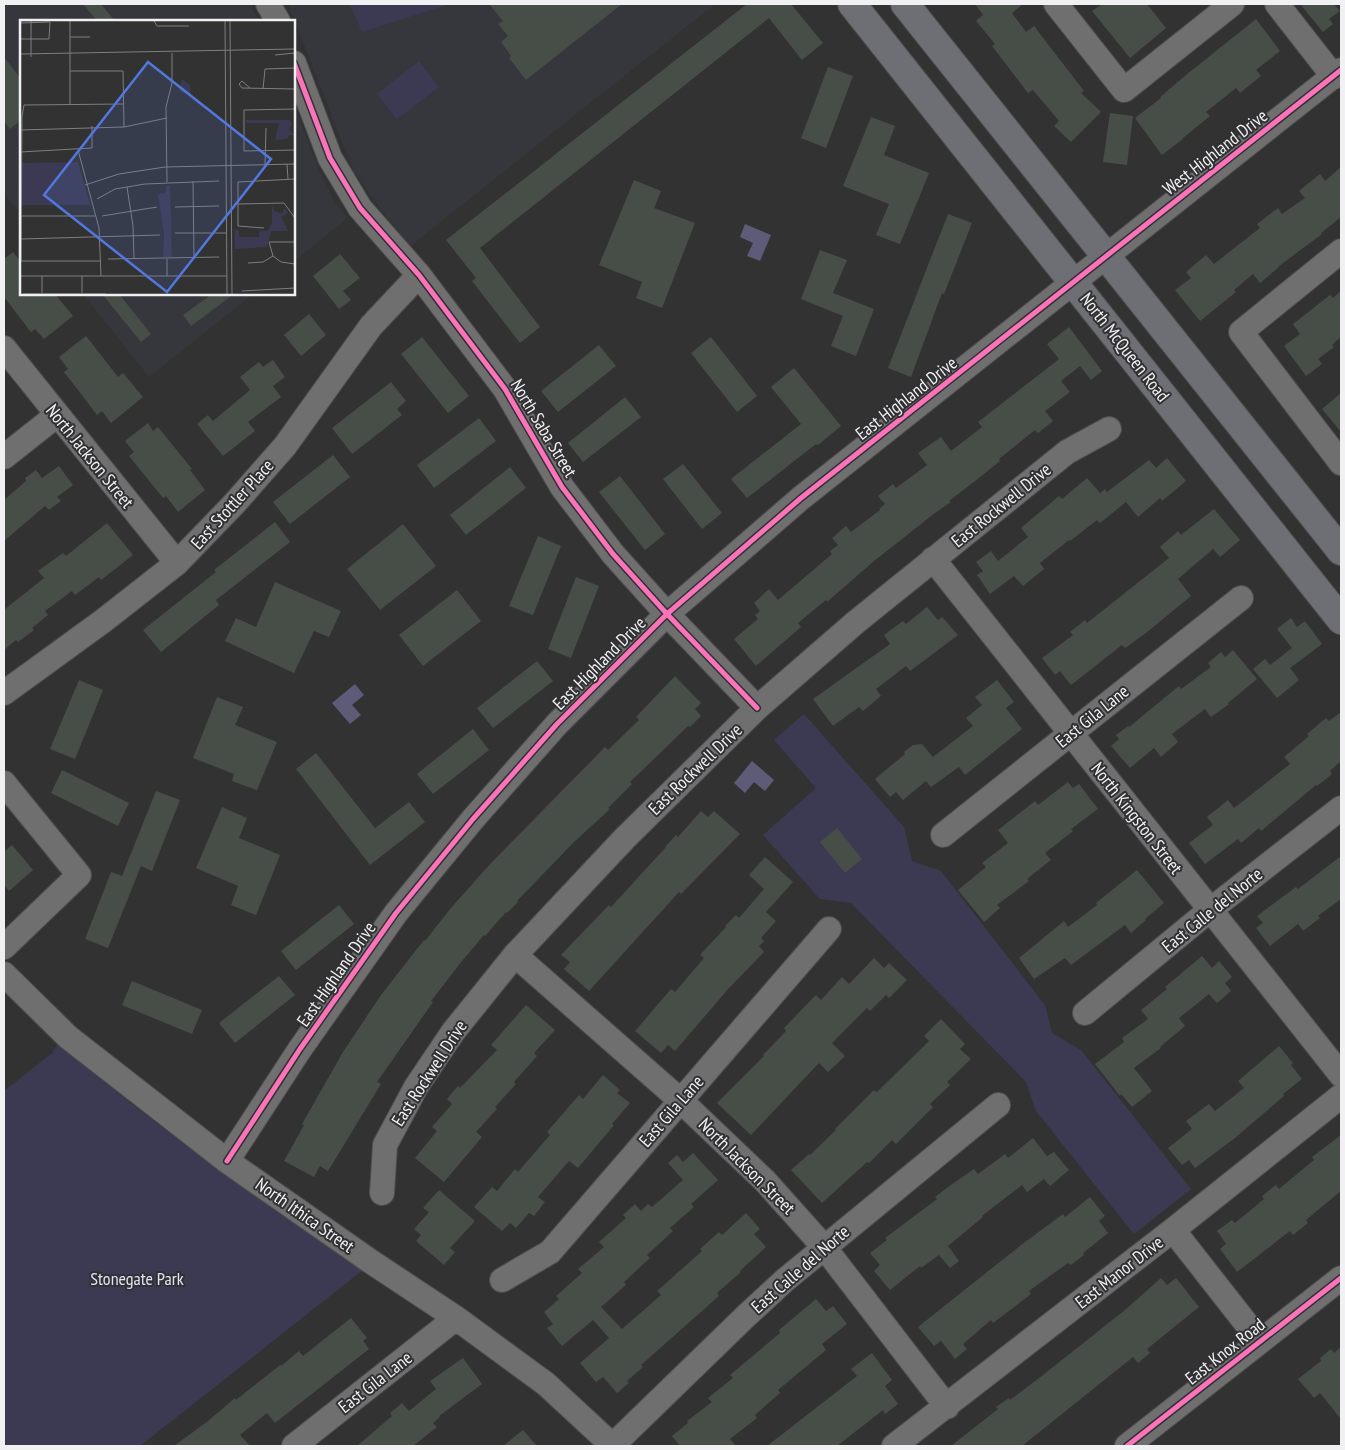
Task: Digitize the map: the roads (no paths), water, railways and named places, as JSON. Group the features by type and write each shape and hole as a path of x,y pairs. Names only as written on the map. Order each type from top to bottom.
{"main road":[{"name":"North McQueen Road","path":"852,4 1341,620"},
{"path":"905,4 1341,551"}],"street":[{"path":"268,4 277,20"},
{"path":"1056,4 1124,90 1232,4"},
{"path":"1277,4 1337,74"},
{"name":"North Saba Street","path":"295,66 330,158 360,208 419,275 506,389 562,487 613,554 667,614 758,708"},
{"name":"West Highland Drive","path":"1107,256 1337,74"},
{"path":"1341,251 1241,332 1341,463"},
{"name":"East Highland Drive","path":"227,1161 300,1049 396,913 473,819 557,724 667,614 802,498 1107,256"},
{"name":"East Stottler Place","path":"4,692 103,621 177,563 234,504 284,446 371,326 419,275"},
{"name":"North Jackson Street","path":"4,348 177,563"},
{"path":"4,457 57,415"},
{"name":"East Rockwell Drive","path":"382,1193 385,1145 416,1087 453,1032 515,955 624,838 758,708 856,622 1068,452 1109,429"},
{"name":"North Kingston Street","path":"933,559 1341,1075"},
{"name":"East Gila Lane","path":"943,835 1241,598"},
{"path":"4,783 79,875 4,947"},
{"name":"East Calle del Norte","path":"1084,1013 1210,910 1341,808"},
{"name":"East Gila Lane","path":"502,1280 550,1252 829,929"},
{"name":"North Jackson Street","path":"515,955 680,1100 766,1181 824,1248 947,1407"},
{"name":"North Ithica Street","path":"4,974 68,1037 227,1161 370,1261 456,1318 546,1384 613,1446"},
{"name":"East Manor Drive","path":"894,1446 947,1407 1341,1096"},
{"name":"East Calle del Norte","path":"613,1446 746,1316 824,1248 998,1104"},
{"path":"1173,1230 1260,1341"},
{"name":"East Knox Road","path":"1127,1446 1341,1278"},
{"name":"East Gila Lane","path":"294,1446 456,1318"}],"park label":[{"name":"Stonegate Park","path":"137,1278"}]}
